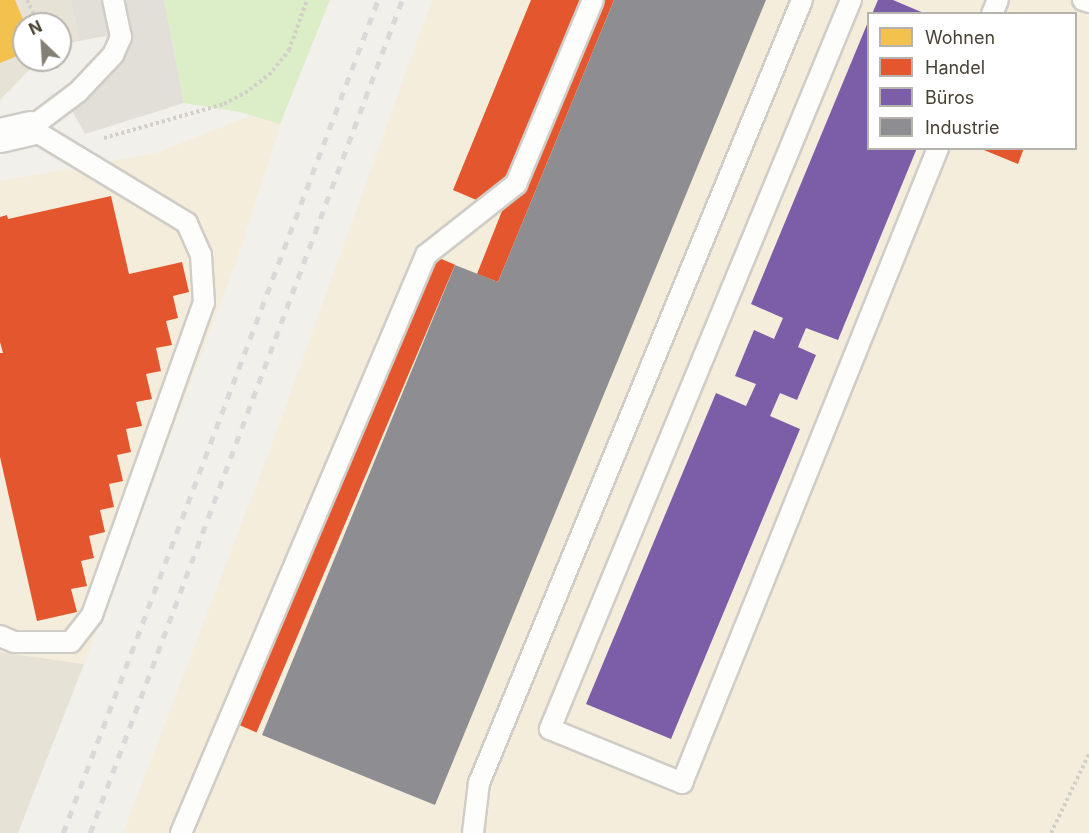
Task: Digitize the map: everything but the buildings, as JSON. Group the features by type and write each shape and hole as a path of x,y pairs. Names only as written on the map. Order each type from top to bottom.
{"lane":[{"path":"15,131 78,92 113,55 121,37 113,0"},
{"path":"180,833 426,255 516,184 593,0"},
{"path":"473,833 479,783 802,0"},
{"path":"851,0 550,729 682,783 937,150"},
{"path":"1083,0 1089,2"},
{"path":"0,636 14,642 71,642 92,615 204,303 201,255 187,222 64,149 15,131"}],"path":[{"path":"64,149 224,105 245,93 269,75 289,50 307,0"},
{"path":"1052,833 1089,754"}],"shaded area":[{"path":"0,0 71,0 79,41 72,42 72,12 12,12 12,72 27,72 0,100"},
{"path":"71,0 164,0 184,103 85,134 70,107 109,47 106,36 79,41"},
{"path":"432,0 1089,0 1089,833 123,833 272,444"},
{"path":"288,101 237,260 84,664 0,652 0,181 156,153"},
{"path":"0,652 84,664 18,833 0,833"}],"green space":[{"path":"164,0 330,0 280,124 240,112 184,103"}],"railway":[{"path":"63,833 378,0"},
{"path":"90,833 402,0"}]}
